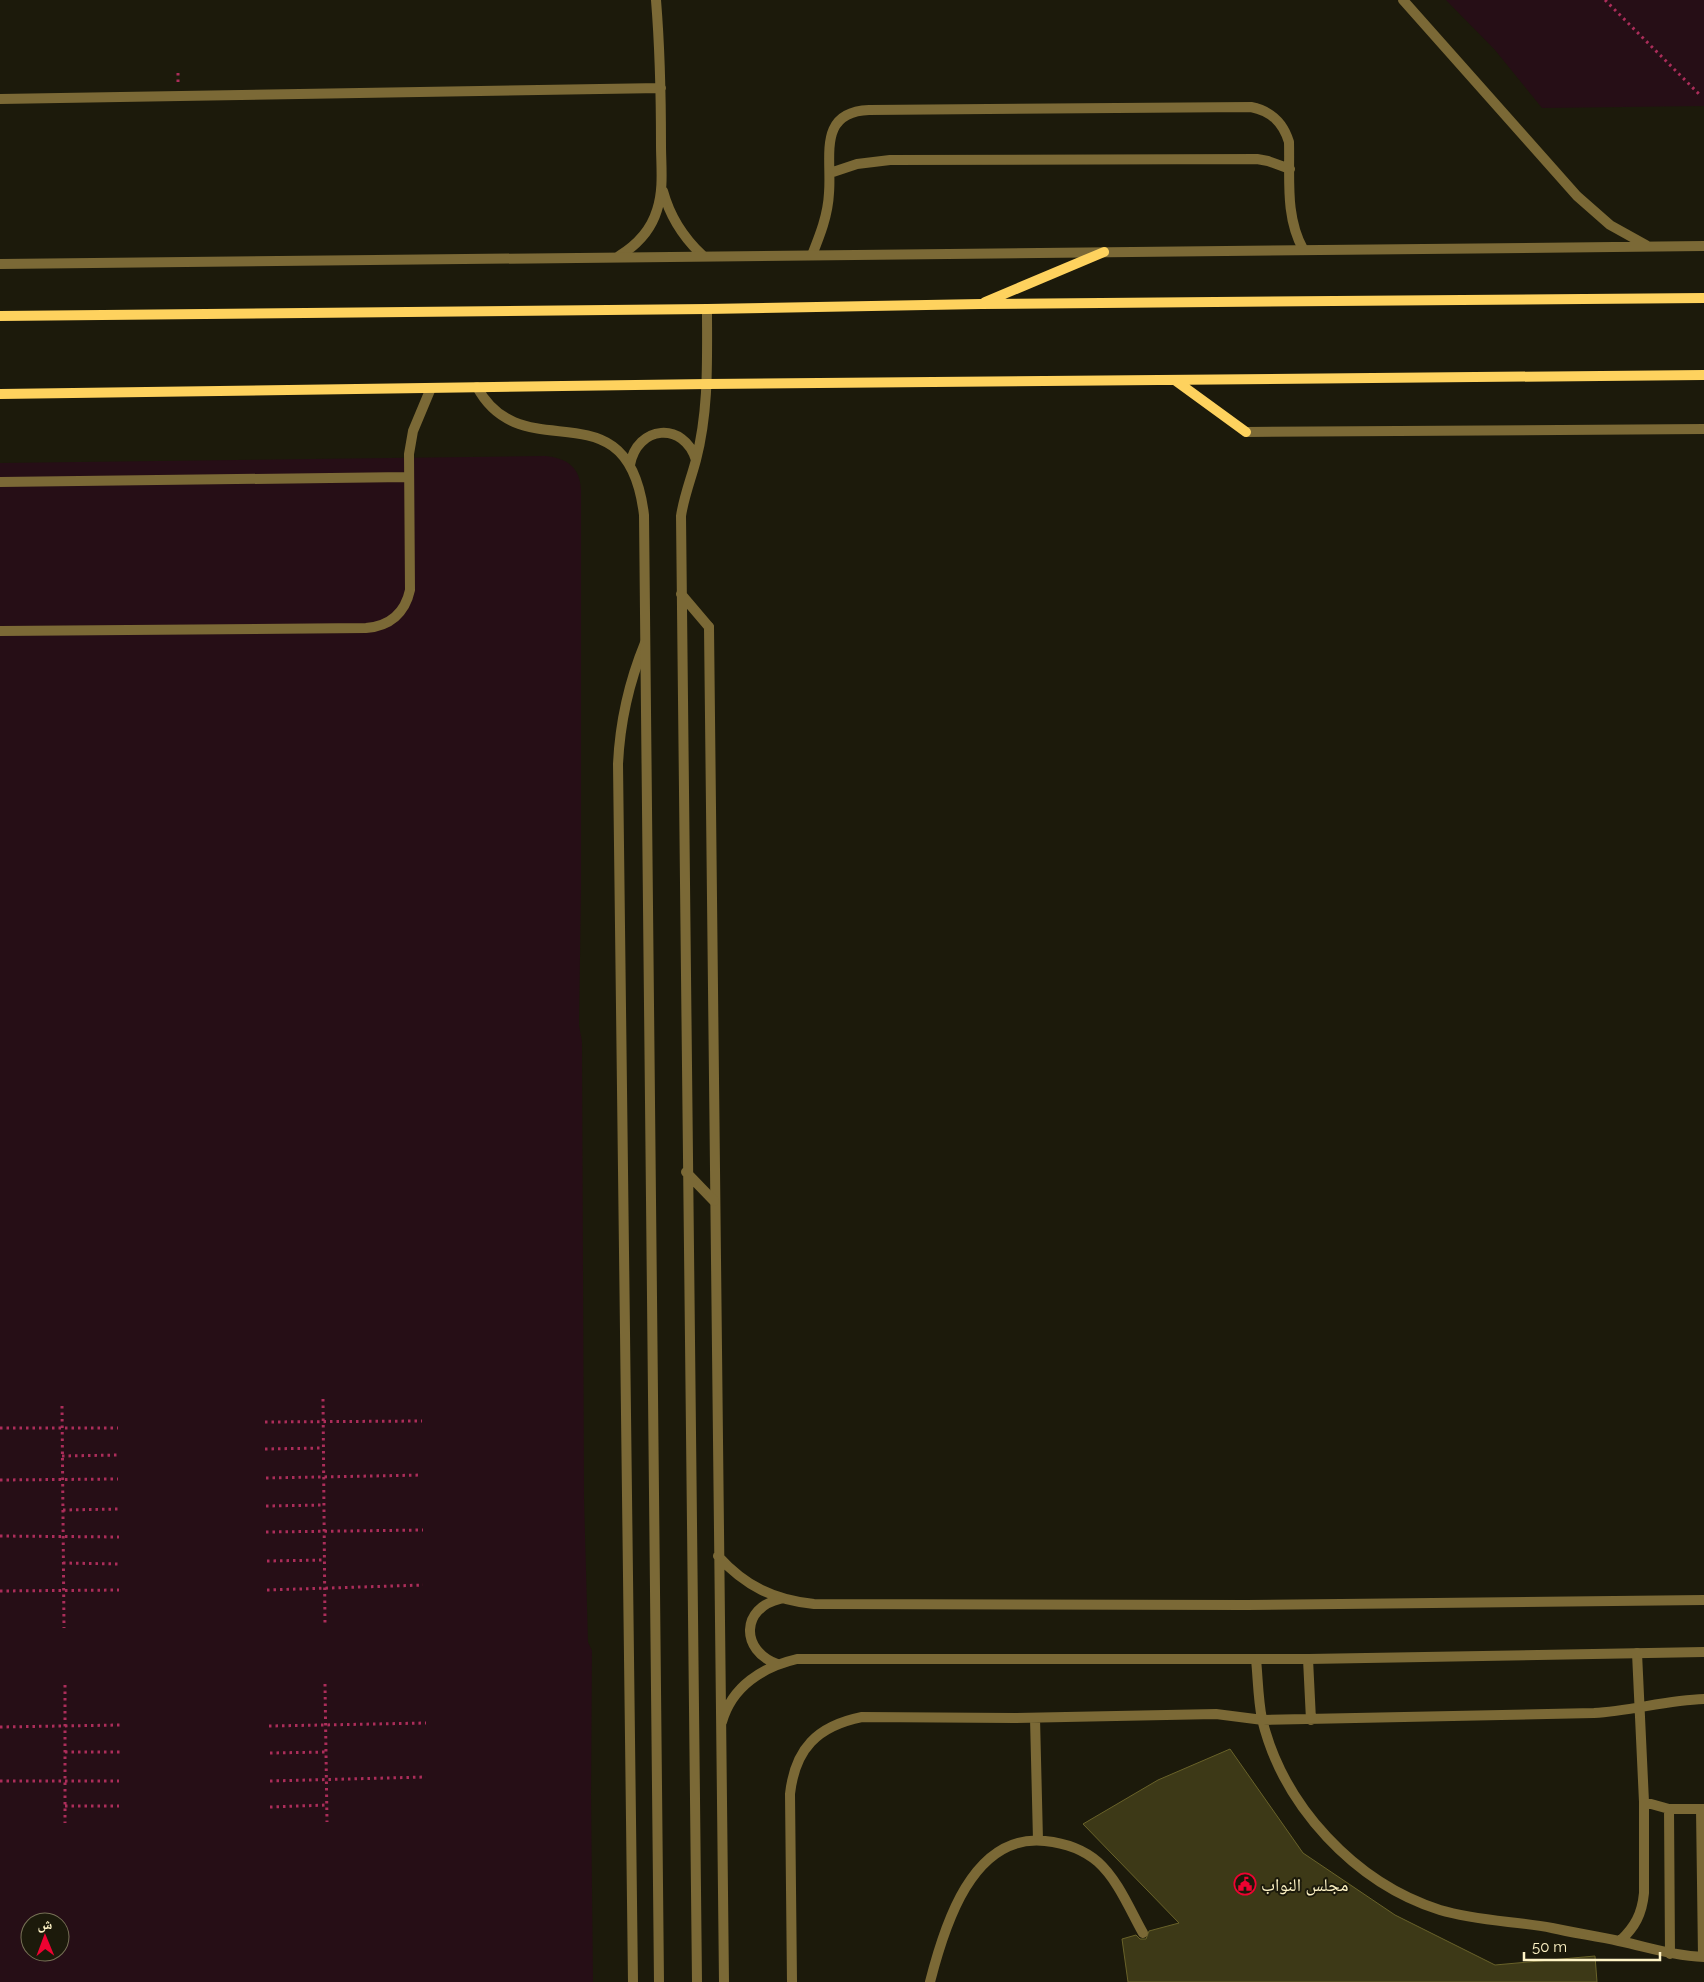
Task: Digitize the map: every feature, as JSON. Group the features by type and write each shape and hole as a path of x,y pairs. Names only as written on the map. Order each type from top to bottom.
{"main road":[{"path":"982,304 1104,252"},
{"path":"0,316 707,310 982,304 1704,298"},
{"path":"0,394 708,384 1704,375"},
{"path":"1176,381 1246,432"}],"street":[{"path":"619,256 638,241 653,221 659,204 661,185 661,88 656,0"},
{"path":"1403,0 1577,196 1610,225 1649,247"},
{"path":"0,99 661,88"},
{"path":"812,255 826,215 830,173 828,142 836,126 850,114 869,110 1251,107 1269,113 1282,126 1289,142 1291,219 1295,235 1304,249"},
{"path":"830,173 858,164 890,160 1257,159 1290,169"},
{"path":"661,185 672,216 690,244 702,255"},
{"path":"0,264 702,255 1704,246"},
{"path":"697,1982 686,1172 681,516 684,496 696,460 708,384 707,310"},
{"path":"477,387 485,403 500,416 516,424 535,429 573,431 592,435 609,444 630,465 641,491 644,515 658,1982"},
{"path":"0,631 366,628 387,624 403,610 410,590 407,477 413,431 431,388"},
{"path":"1246,432 1704,429"},
{"path":"630,465 635,448 640,442 648,436 664,432 681,438 688,443 696,460"},
{"path":"0,482 407,477"},
{"path":"681,594 709,627 724,1982"},
{"path":"633,1982 618,764 619,739 624,706 637,661 645,642"},
{"path":"686,1172 714,1201"},
{"path":"718,1556 746,1582 780,1599 814,1604 1237,1605 1704,1600"},
{"path":"777,1664 766,1660 757,1652 751,1642 750,1630 752,1618 758,1609 768,1602 780,1599"},
{"path":"720,1728 733,1699 745,1684 777,1664 797,1659 1308,1659 1704,1652"},
{"path":"1620,1941 1630,1932 1643,1907 1644,1802 1637,1654"},
{"path":"1256,1659 1263,1720 1280,1768 1298,1800 1320,1829 1345,1855 1374,1878 1406,1896 1440,1910 1479,1919 1537,1925 1620,1941 1670,1954 1703,1957 1703,1809 1669,1808 1644,1802"},
{"path":"1308,1659 1310,1720"},
{"path":"792,1982 790,1794 792,1775 799,1757 811,1742 825,1729 843,1721 862,1717 1035,1718 1216,1714 1263,1720 1310,1720 1594,1713 1704,1699"},
{"path":"1035,1718 1038,1840"},
{"path":"1669,1808 1670,1954"},
{"path":"930,1982 945,1933 970,1879 983,1864 999,1852 1018,1844 1038,1840 1060,1843 1080,1850 1098,1863 1112,1880 1143,1933"}],"path":[{"path":"1605,0 1701,96"},
{"path":"323,1399 325,1625"},
{"path":"62,1406 64,1628"},
{"path":"265,1422 422,1421"},
{"path":"0,1428 118,1428"},
{"path":"265,1449 323,1448"},
{"path":"62,1456 118,1455"},
{"path":"266,1478 422,1475"},
{"path":"0,1480 118,1479"},
{"path":"266,1506 324,1505"},
{"path":"63,1510 119,1509"},
{"path":"266,1532 423,1530"},
{"path":"0,1536 119,1537"},
{"path":"267,1562 324,1560"},
{"path":"63,1563 119,1564"},
{"path":"267,1590 423,1585"},
{"path":"0,1591 119,1590"},
{"path":"324,1684 327,1822"},
{"path":"65,1685 65,1823"},
{"path":"270,1726 426,1723"},
{"path":"0,1727 120,1725"},
{"path":"65,1752 120,1752"},
{"path":"270,1752 326,1752"},
{"path":"270,1780 426,1777"},
{"path":"0,1781 119,1781"},
{"path":"270,1807 327,1805"},
{"path":"65,1806 119,1806"}],"shaded area":[{"path":"1446,0 1704,0 1704,106 1542,108 1495,50"},
{"path":"545,456 560,459 571,465 575,470 581,490 579,1025 582,1042 584,1499 588,1642 592,1651 593,1982 0,1982 0,463"}],"building":[{"name":"مجلس النواب","path":"1230,1749 1303,1853 1395,1915 1495,1965 1595,1956 1597,1982 1128,1982 1122,1939 1136,1935 1140,1939 1146,1939 1149,1931 1179,1923 1083,1824 1158,1780"}],"place":[{"name":"مجلس النواب","path":"1245,1884"}]}
